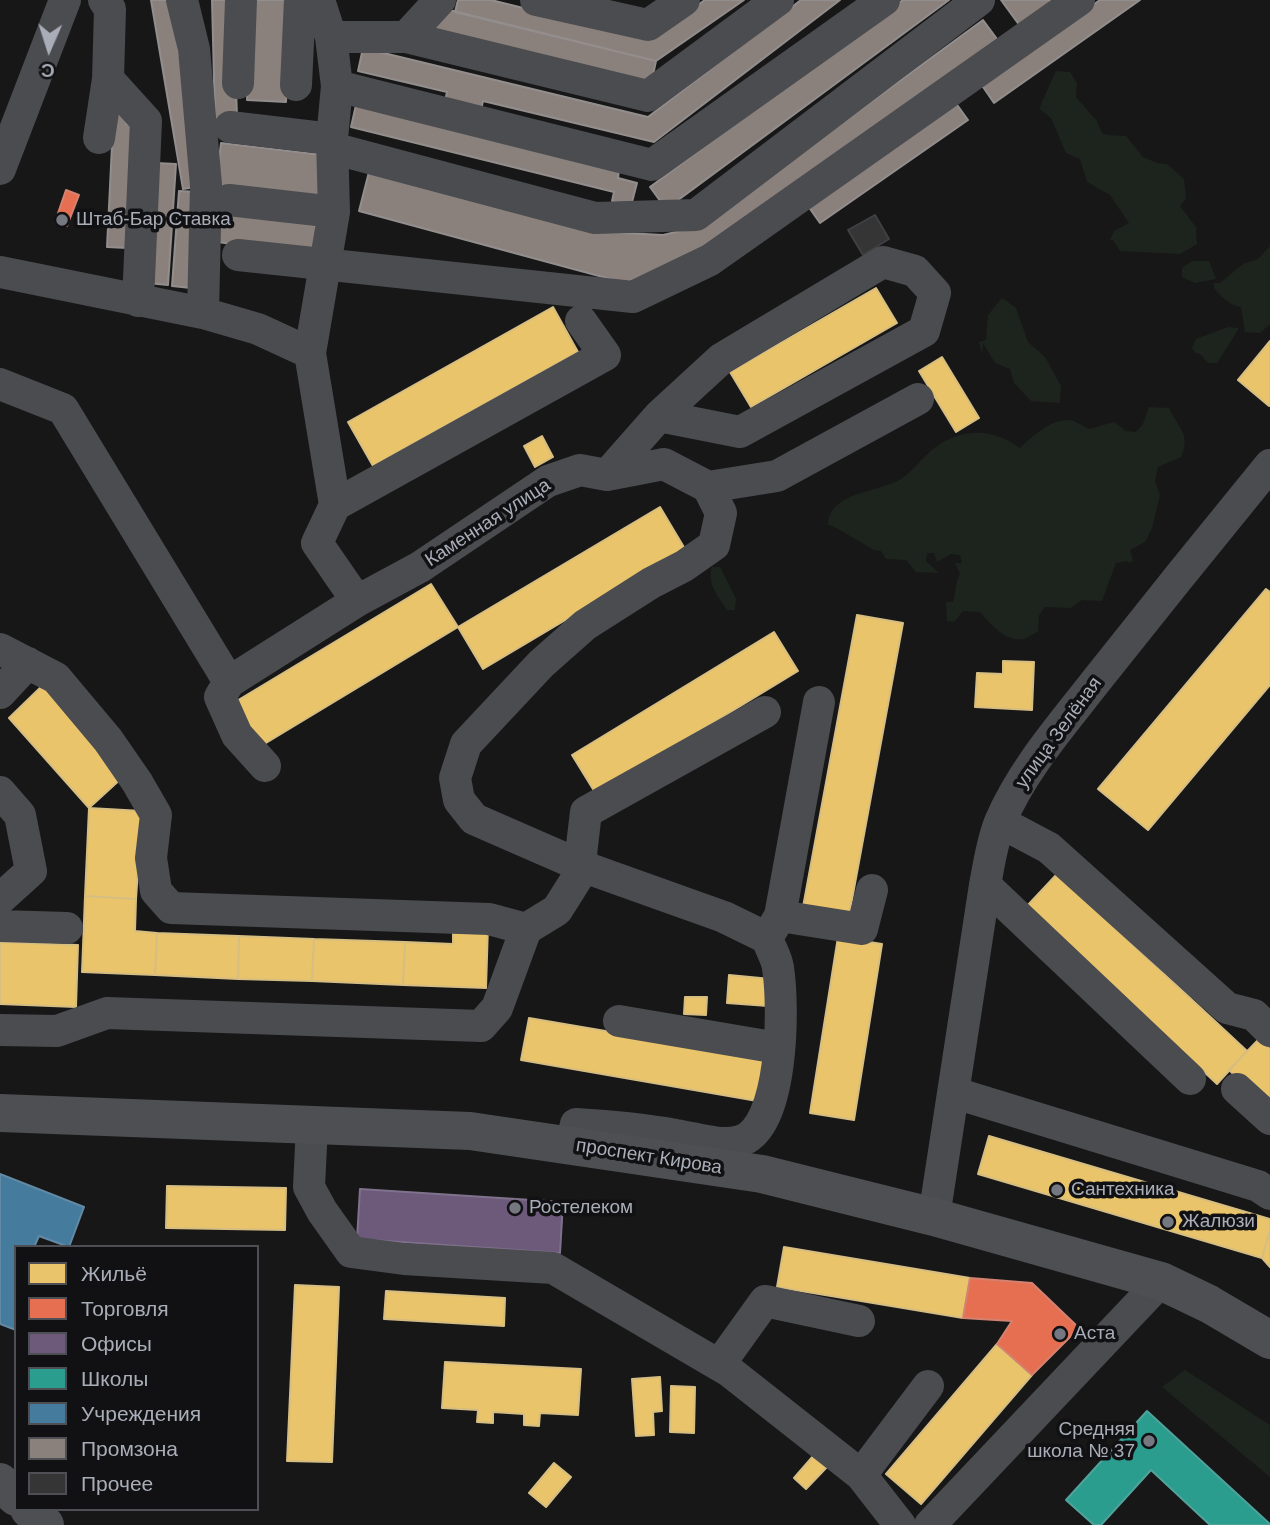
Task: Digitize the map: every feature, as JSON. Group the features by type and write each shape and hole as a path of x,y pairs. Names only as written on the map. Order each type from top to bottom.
{"main road":[{"name":"проспект Кирова","path":"0,1113 470,1131 762,1174 934,1217 1161,1281 1209,1304 1270,1340"},
{"path":"0,1482 14,1495"},
{"path":"31,1511 45,1525"}],"street":[{"path":"0,169 65,0"},
{"path":"99,138 108,79 110,9 104,0"},
{"path":"182,0 194,48 206,185 203,313"},
{"path":"239,83 241,0"},
{"path":"296,85 300,0"},
{"path":"319,0 331,37 337,86 332,143 334,212 310,353 335,505 317,543 357,601"},
{"path":"406,37 440,0"},
{"path":"536,0 648,25 684,0"},
{"path":"331,37 406,37 648,96 778,0"},
{"path":"337,86 652,164 884,0"},
{"path":"230,127 332,143 595,218 696,215 979,0"},
{"path":"238,255 633,297 710,260 1079,0"},
{"path":"108,79 146,121 138,301"},
{"path":"229,200 334,212"},
{"path":"607,475 659,416 721,359 883,262 915,271 935,293 924,331 740,432 659,416"},
{"path":"0,272 203,313 258,329 310,353"},
{"path":"335,505 605,355 581,321"},
{"path":"0,383 63,409 229,682 219,697 237,735 265,766"},
{"path":"872,890 862,929 774,927 724,917 583,867 474,819 459,800 455,778 466,744 541,664 585,625 714,545 721,513 708,487 778,476 918,399"},
{"name":"Каменная улица","path":"229,682 357,601 420,567 548,481 580,470 607,475 664,464 708,487"},
{"name":"улица Зелёная","path":"934,1217 985,885 1000,822 1021,783 1047,744 1150,612 1270,466"},
{"path":"0,649 56,678 108,740 137,782 156,815 151,858 156,891 172,908 489,919 526,929"},
{"path":"0,693 29,663"},
{"path":"570,1145 576,1124 617,1126 716,1143 741,1140 758,1129 771,1104 778,1048 778,967 774,927 819,702"},
{"path":"0,1030 57,1031 107,1013 481,1026 497,1008 526,929 557,910 583,867 581,854 586,812 765,712"},
{"path":"0,792 20,815 31,872 0,899"},
{"path":"1000,822 1049,848 1227,1008 1254,1015 1270,1031"},
{"path":"985,885 1190,1079"},
{"path":"0,926 67,928"},
{"path":"619,1021 778,1048"},
{"path":"1237,1089 1270,1119"},
{"path":"955,1093 1258,1186 1270,1194"},
{"path":"312,1126 309,1188 351,1251 404,1259 553,1268 719,1365 861,1475 900,1525"},
{"path":"930,1525 1161,1281"},
{"path":"719,1365 765,1301 859,1321"},
{"path":"861,1475 928,1386"}],"shaded area":[{"path":"1056,71 1070,72 1077,83 1076,97 1097,121 1102,133 1126,136 1143,157 1167,164 1184,179 1186,199 1180,206 1196,227 1197,244 1180,254 1120,251 1113,240 1110,240 1114,231 1129,223 1110,195 1087,182 1080,159 1066,153 1051,118 1040,109"},
{"path":"1270,246 1270,324 1260,333 1245,332 1241,307 1233,305 1223,297 1214,288 1214,283 1220,283 1243,264 1258,259"},
{"path":"1192,261 1209,261 1216,279 1195,283 1182,277 1182,268"},
{"path":"1002,298 1016,308 1028,342 1045,357 1061,386 1060,403 1031,401 1014,383 1010,369 995,363 983,343 982,354 979,342 986,340 988,315"},
{"path":"1228,327 1238,330 1217,363 1208,363 1200,354 1195,353 1192,348 1196,339"},
{"path":"1149,407 1169,408 1185,443 1181,457 1158,467 1155,481 1160,495 1152,528 1145,542 1130,550 1133,561 1116,563 1102,601 1082,600 1071,608 1045,607 1039,615 1038,632 1025,638 1017,639 1005,635 980,612 963,611 954,622 947,621 946,602 953,602 960,574 955,563 962,563 960,555 951,554 937,562 934,553 927,553 926,561 939,573 916,572 906,560 886,559 881,551 874,550 828,525 837,505 857,494 901,479 935,448 950,439 971,433 991,434 1020,448 1048,426 1068,420 1089,429 1114,422 1126,431 1136,432 1143,424"},
{"path":"712,567 720,567 736,599 735,610 727,610 714,590"},
{"path":"1185,1370 1270,1425 1270,1477 1162,1387"}],"building: Жильё":[{"path":"876,288 897,323 751,407 730,372"},
{"path":"553,307 578,352 373,466 348,422"},
{"path":"1270,341 1270,405 1269,406 1238,380"},
{"path":"942,357 979,418 956,432 919,371"},
{"path":"542,436 553,457 535,467 524,446"},
{"path":"660,507 685,549 483,669 458,627"},
{"path":"431,584 458,627 256,749 230,705"},
{"path":"1266,589 1270,592 1270,685 1148,830 1098,789"},
{"path":"857,615 903,623 849,916 803,907"},
{"path":"774,632 798,671 596,794 572,755"},
{"path":"1003,661 1034,662 1032,710 975,707 977,673 1003,674"},
{"path":"44,684 124,776 89,808 9,718"},
{"path":"89,808 142,811 136,899 85,896"},
{"path":"1057,874 1247,1051 1217,1084 1027,906"},
{"path":"85,896 136,899 135,931 157,933 155,975 82,972"},
{"path":"453,924 488,926 486,988 403,985 405,942 453,944"},
{"path":"157,933 239,936 238,979 155,975"},
{"path":"239,936 314,939 312,981 238,979"},
{"path":"838,937 882,944 854,1120 810,1113"},
{"path":"314,939 405,942 403,985 312,981"},
{"path":"0,942 78,945 76,1007 0,1004"},
{"path":"729,975 771,979 768,1006 727,1003"},
{"path":"685,997 707,997 706,1015 684,1014"},
{"path":"529,1018 770,1059 763,1102 521,1060"},
{"path":"1259,1039 1270,1049 1270,1108 1229,1070"},
{"path":"989,1136 1270,1219 1270,1230 1262,1258 978,1174"},
{"path":"167,1186 286,1188 285,1230 166,1228"},
{"path":"1270,1230 1270,1267 1262,1258"},
{"path":"784,1247 970,1278 963,1318 777,1287"},
{"path":"295,1285 339,1287 332,1462 287,1461"},
{"path":"386,1291 505,1298 504,1326 384,1319"},
{"path":"997,1344 1032,1375 921,1504 886,1474"},
{"path":"445,1362 581,1369 578,1415 540,1413 539,1426 524,1425 524,1414 493,1412 493,1423 477,1422 478,1410 442,1408"},
{"path":"660,1377 662,1411 653,1412 654,1435 636,1436 632,1379"},
{"path":"671,1386 695,1387 694,1433 670,1432"},
{"path":"814,1455 827,1467 806,1489 794,1478"},
{"path":"554,1463 571,1477 546,1507 529,1493"}],"building: Торговля":[{"path":"66,190 79,195 67,226 55,222"},
{"path":"970,1278 1032,1283 1079,1328 1032,1375 997,1344 1012,1321 963,1318"}],"building: Офисы":[{"path":"360,1189 563,1202 560,1253 357,1239"}],"building: Школы":[{"name":"Средняя школа № 37","path":"1147,1411 1270,1525 1210,1525 1151,1470 1101,1525 1094,1525 1066,1500"}],"building: Учреждения":[{"path":"0,1174 84,1207 70,1245 39,1236 35,1245 14,1245 14,1329 0,1324"}],"building: Промзона":[{"path":"151,0 170,0 201,186 183,189"},
{"path":"212,0 233,0 237,117 215,118"},
{"path":"251,0 291,0 286,102 247,100"},
{"path":"458,0 491,0 649,39 705,0 744,0 656,61 455,12"},
{"path":"801,0 840,0 654,142 483,101 481,110 445,101 447,92 358,71 363,48 648,117"},
{"path":"903,0 949,0 666,209 650,187"},
{"path":"1001,0 1054,0 1020,26"},
{"path":"1100,0 1140,0 994,103 981,84"},
{"path":"437,7 656,61 651,84 432,30"},
{"path":"983,20 997,39 711,248 625,283 359,211 370,168 607,232 663,235 701,226"},
{"path":"955,102 968,120 820,223 808,206"},
{"path":"114,105 127,106 126,124 134,125 128,248 107,247"},
{"path":"356,105 619,170 618,178 637,183 631,206 612,201 614,192 351,127"},
{"path":"221,143 323,155 318,199 216,186"},
{"path":"156,163 176,164 168,285 147,283"},
{"path":"179,191 198,192 191,288 172,286"},
{"path":"222,212 317,226 312,256 218,242"}],"building: Прочее":[{"path":"875,215 889,239 863,255 848,230"}],"place":[{"name":"Штаб-Бар Ставка","path":"62,220"},
{"name":"Сантехника","path":"1057,1190"},
{"name":"Ростелеком","path":"515,1208"},
{"name":"Жалюзи","path":"1168,1222"},
{"name":"Аста","path":"1060,1334"},
{"name":"Средняя школа № 37","path":"1149,1441"}]}
